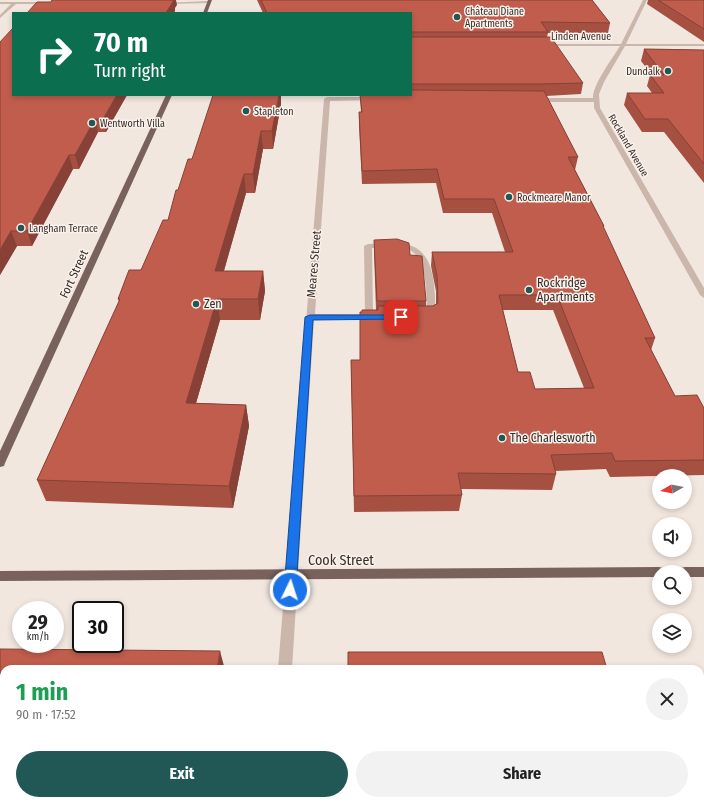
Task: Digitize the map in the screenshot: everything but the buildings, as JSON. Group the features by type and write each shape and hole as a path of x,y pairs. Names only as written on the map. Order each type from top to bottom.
{"main road":[{"path":"205,12 210,1"},
{"name":"Fort Street","path":"0,463 169,96"},
{"name":"Cook Street","path":"0,576 652,572"},
{"path":"692,572 704,572"}],"street":[{"path":"645,0 652,0"},
{"name":"Rockland Avenue","path":"645,0 623,45 601,82 596,94 597,108 704,295"},
{"path":"161,3 210,1"},
{"path":"0,3 54,3"},
{"path":"0,17 15,3"},
{"name":"Linden Avenue","path":"537,45 704,46"},
{"name":"Meares Street","path":"285,665 327,99 382,99"},
{"path":"529,100 597,100"},
{"path":"369,317 368,246 408,246 423,258 427,266 432,317 424,317"},
{"path":"310,317 385,317"}],"place":[{"name":"Château Diane Apartments","path":"457,17"},
{"name":"Dundalk","path":"668,71"},
{"name":"Stapleton","path":"246,111"},
{"name":"Wentworth Villa","path":"92,123"},
{"name":"Rockmeare Manor","path":"509,197"},
{"name":"Langham Terrace","path":"21,228"},
{"name":"Rockridge Apartments","path":"529,290"},
{"name":"Zen","path":"196,304"},
{"name":"The Charlesworth","path":"502,438"}],"route":[{"path":"290,590 310,317 401,317"}]}
